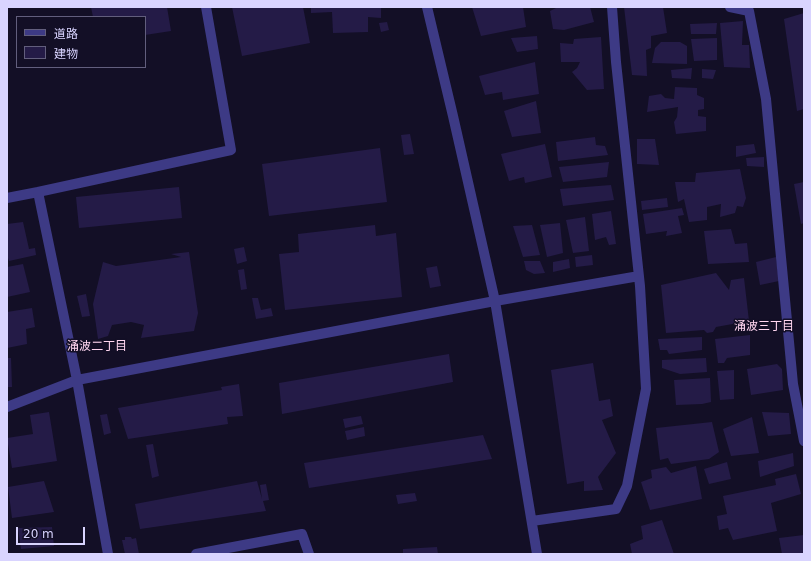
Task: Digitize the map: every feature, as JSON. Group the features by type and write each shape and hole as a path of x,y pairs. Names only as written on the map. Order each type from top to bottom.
{"street":[{"path":"7,198 231,150 206,7"},
{"path":"427,7 495,301 537,554"},
{"path":"532,522 616,509 627,486 646,389 639,276 616,62 612,7"},
{"path":"730,7 749,11 766,99 793,384 804,441"},
{"path":"38,192 77,380 108,554"},
{"path":"7,406 77,380 495,301 639,276"},
{"path":"196,554 302,534 309,554"}],"building":[{"path":"91,7 167,7 171,31 146,35 146,16 93,16"},
{"path":"232,7 303,7 310,43 242,56"},
{"path":"311,7 381,7 381,18 368,17 368,32 333,33 332,12 311,13"},
{"path":"472,7 523,7 526,27 481,36"},
{"path":"558,7 590,7 594,22 564,30 553,29 550,11"},
{"path":"624,7 663,7 667,33 651,36 651,48 646,50 647,76 632,75"},
{"path":"804,13 804,109 797,111 784,19"},
{"path":"743,21 742,45 749,45 750,68 724,67 720,23"},
{"path":"387,22 389,30 381,32 379,23"},
{"path":"717,23 716,34 691,34 690,24"},
{"path":"537,36 538,49 517,52 511,38"},
{"path":"601,37 604,89 587,90 572,72 577,68 580,62 561,62 560,43 573,44 574,39"},
{"path":"717,38 717,60 694,61 691,39"},
{"path":"661,42 680,42 687,46 687,64 652,63 655,48"},
{"path":"535,62 539,94 503,100 502,92 485,95 479,76"},
{"path":"692,68 691,79 672,78 671,70"},
{"path":"702,69 716,70 713,79 702,78"},
{"path":"675,87 697,88 697,95 704,98 704,109 698,110 698,116 706,117 706,131 676,134 674,122 677,117 678,107 647,112 649,96 661,94 665,98 674,99"},
{"path":"536,101 541,133 512,137 504,111"},
{"path":"410,134 414,154 404,155 401,135"},
{"path":"595,137 596,145 605,146 608,155 558,161 556,142"},
{"path":"637,139 655,139 659,165 637,164"},
{"path":"545,144 552,177 525,183 524,177 509,181 501,154"},
{"path":"754,144 756,153 736,157 736,146"},
{"path":"380,148 387,202 269,216 262,164"},
{"path":"764,157 764,167 747,166 746,158"},
{"path":"609,162 607,177 563,182 559,167"},
{"path":"740,169 746,198 743,207 737,206 735,213 720,217 721,204 707,207 707,220 689,222 684,199 678,202 675,182 695,182 696,173"},
{"path":"804,182 804,223 801,224 794,184"},
{"path":"611,185 614,200 563,206 560,189"},
{"path":"179,187 182,218 79,228 76,197"},
{"path":"667,198 668,207 642,210 641,201"},
{"path":"682,208 684,215 678,216 682,233 666,236 667,231 646,234 643,214"},
{"path":"611,211 616,244 609,245 606,237 595,240 592,214"},
{"path":"585,217 589,251 573,253 566,220"},
{"path":"23,222 29,249 35,248 36,255 9,261 7,255 7,224"},
{"path":"560,223 563,253 547,257 540,225"},
{"path":"375,225 376,236 396,233 402,297 285,310 279,254 299,252 298,234"},
{"path":"532,225 540,255 523,257 513,226"},
{"path":"731,229 735,244 747,243 749,262 708,264 704,231"},
{"path":"244,247 247,261 237,264 234,249"},
{"path":"189,252 198,313 194,331 141,338 144,325 131,322 112,325 108,336 98,339 93,304 103,262 116,266 181,257 171,254"},
{"path":"592,255 593,265 576,267 575,257"},
{"path":"776,257 779,281 760,285 756,262"},
{"path":"569,259 570,268 553,272 553,262"},
{"path":"524,261 540,261 545,273 534,274 526,270"},
{"path":"23,264 30,292 7,297 7,267"},
{"path":"437,266 441,286 430,288 426,268"},
{"path":"244,269 247,289 241,290 238,270"},
{"path":"716,273 729,290 731,280 744,278 749,321 716,327 713,332 707,333 704,330 666,333 661,285"},
{"path":"86,294 90,316 82,317 77,296"},
{"path":"252,298 258,298 261,310 271,308 273,316 256,319"},
{"path":"32,308 35,327 26,329 27,344 7,348 7,312"},
{"path":"750,335 750,355 727,358 724,363 718,363 715,339"},
{"path":"702,337 702,350 669,354 667,350 660,350 658,339"},
{"path":"449,354 453,382 282,414 279,383"},
{"path":"7,358 11,358 12,387 7,387"},
{"path":"706,358 707,372 680,374 662,368 662,360"},
{"path":"593,363 599,401 610,399 613,416 602,420 616,453 598,477 603,490 584,491 584,481 567,484 551,370"},
{"path":"777,364 782,369 783,390 751,395 747,369"},
{"path":"734,370 734,399 720,400 717,371"},
{"path":"710,378 711,402 702,404 676,405 674,380"},
{"path":"239,384 243,416 227,417 228,424 128,439 118,408 222,390 221,387"},
{"path":"49,412 57,461 12,468 7,438 33,434 30,415"},
{"path":"762,412 789,413 791,434 768,436"},
{"path":"107,414 111,433 104,435 100,415"},
{"path":"361,416 363,424 345,428 343,419"},
{"path":"752,417 759,453 731,456 723,429"},
{"path":"712,422 719,452 709,459 671,464 668,458 660,460 656,428"},
{"path":"364,427 365,436 347,440 345,431"},
{"path":"483,435 492,459 309,488 304,463"},
{"path":"153,444 159,476 152,478 146,445"},
{"path":"793,453 794,466 760,477 758,461"},
{"path":"727,462 731,479 709,484 704,469"},
{"path":"696,466 702,499 650,510 641,482 652,478 651,470 666,467 671,473"},
{"path":"796,474 801,494 771,503 777,531 733,540 728,528 719,530 717,516 727,514 723,496 776,485 775,479"},
{"path":"44,481 54,512 12,518 8,487"},
{"path":"257,481 262,499 260,485 266,484 269,500 263,501 266,511 140,529 135,504"},
{"path":"415,493 417,501 398,504 396,495"},
{"path":"662,520 674,554 632,554 630,544 643,539 641,526"},
{"path":"52,527 54,546 21,549 18,528"},
{"path":"804,535 804,554 782,554 779,538"},
{"path":"125,537 131,537 132,539 136,538 139,554 125,554 122,540 125,540"},
{"path":"437,547 438,554 403,554 403,549"}],"district":[{"name":"涌波三丁目","path":"764,327"},
{"name":"涌波二丁目","path":"97,347"}]}
